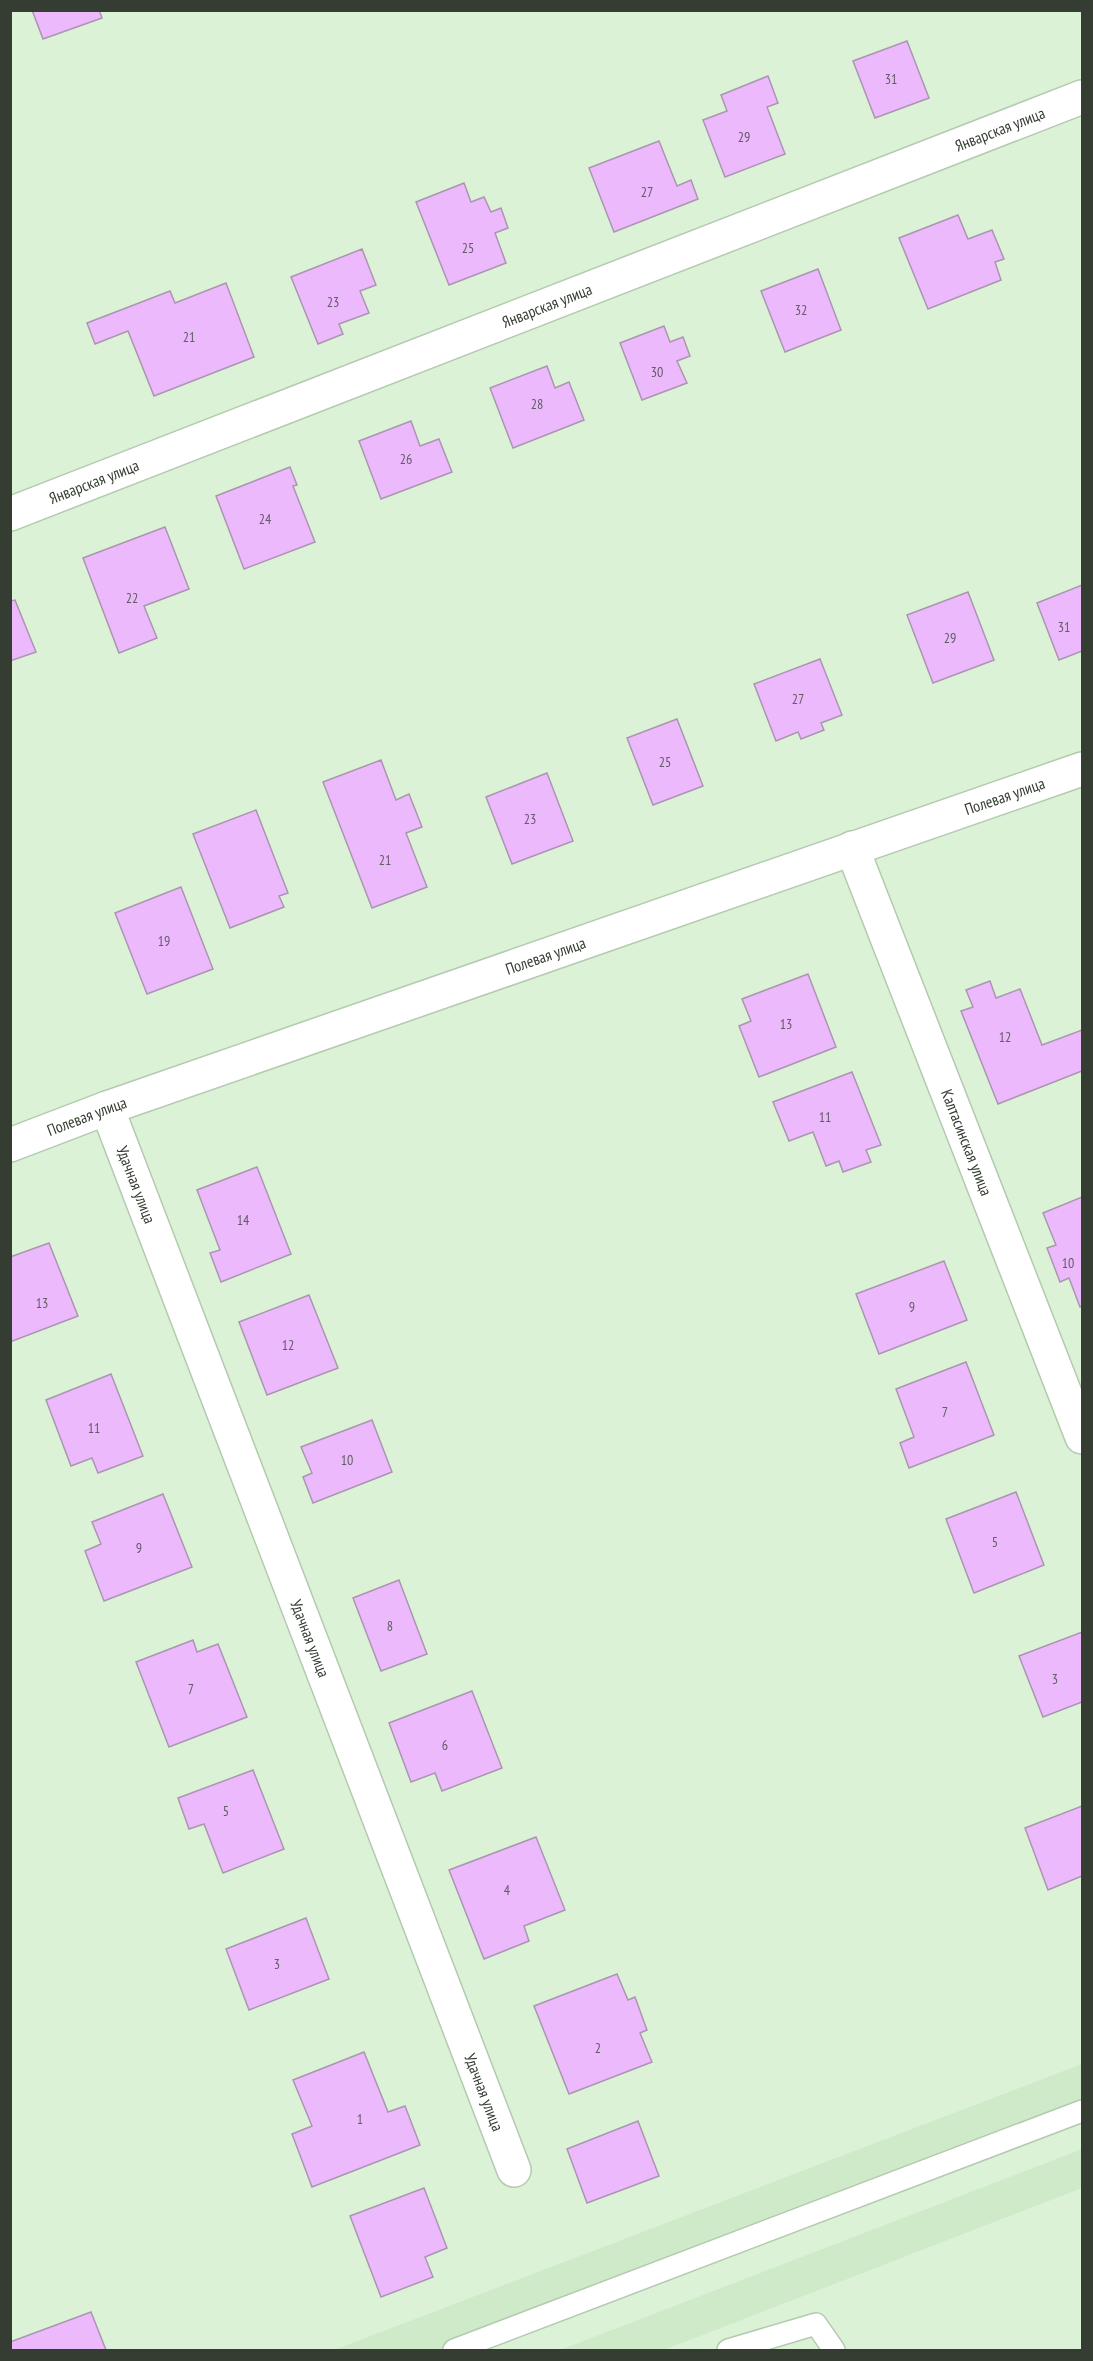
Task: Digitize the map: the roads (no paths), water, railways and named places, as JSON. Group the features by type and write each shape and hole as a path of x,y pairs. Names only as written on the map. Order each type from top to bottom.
{"street":[{"name":"Январская улица","path":"10,514 1083,97"},
{"name":"Полевая улица","path":"10,1145 106,1108 1083,769"},
{"name":"Калтасинская улица","path":"852,848 1083,1437"},
{"name":"Удачная улица","path":"106,1108 514,2170"}],"lane":[{"path":"454,2350 1083,2111"},
{"path":"728,2350 816,2324 834,2350"}]}
